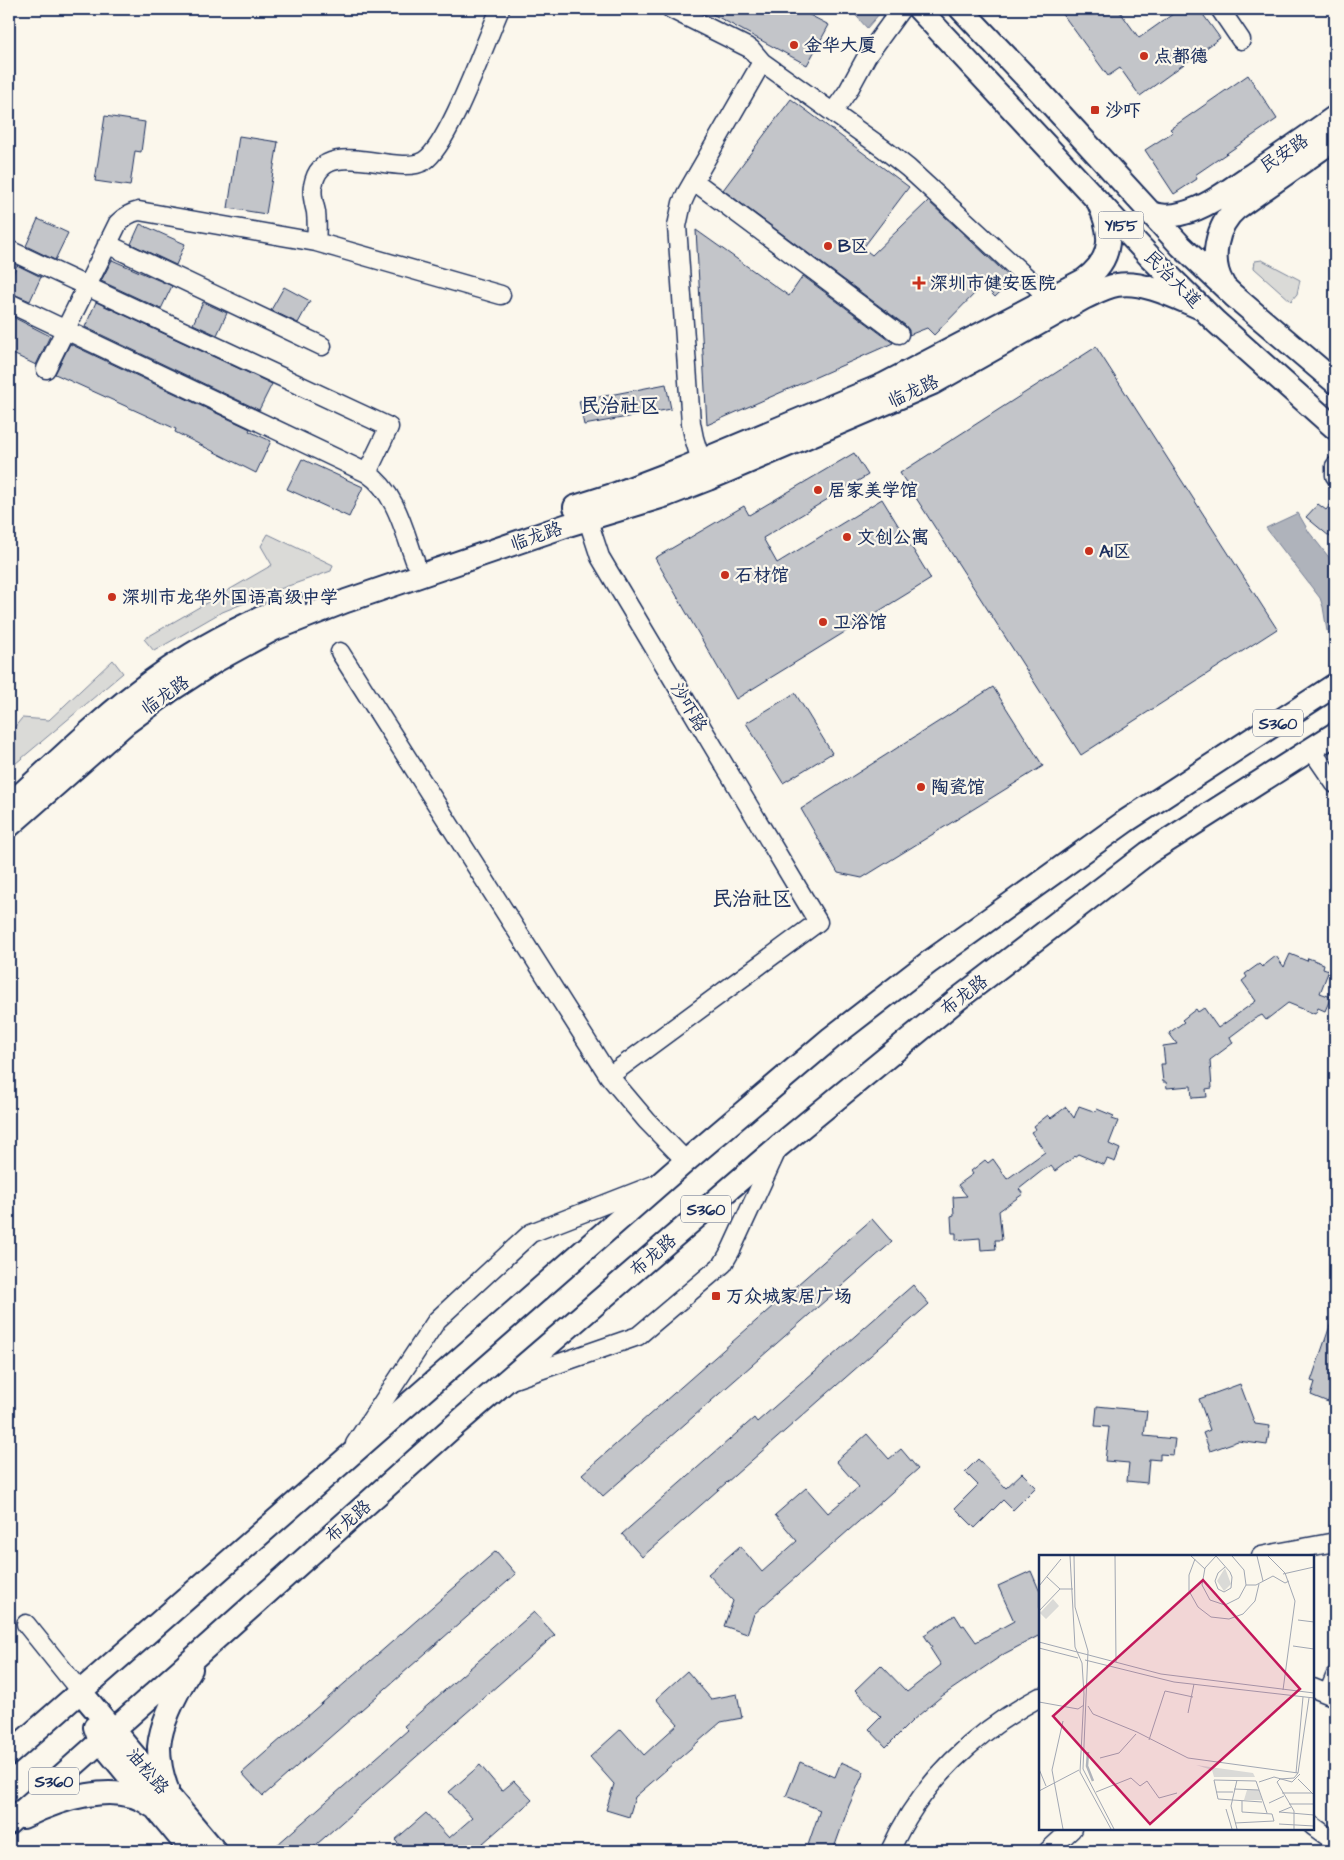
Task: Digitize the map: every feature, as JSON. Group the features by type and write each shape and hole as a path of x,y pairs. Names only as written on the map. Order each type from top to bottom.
{"main road":[{"name":"民治大道","path":"919,9 1151,258 1203,310 1335,428"},
{"name":"民治大道","path":"961,9 1181,246 1225,287 1335,382"},
{"name":"民安路","path":"1237,196 1335,117"},
{"name":"民安路","path":"1237,196 1335,139"},
{"path":"1147,211 1157,216 1186,213 1237,196"},
{"path":"1225,287 1216,269 1215,258 1218,243 1237,196"},
{"path":"1098,201 1109,233 1107,249 1102,263 1088,287 1104,288 1119,284 1142,286 1164,293 1203,310"},
{"name":"临龙路","path":"9,826 125,724 171,690 217,660 272,630 318,611 585,512 616,494 701,461 883,385 1049,298 1088,287"},
{"name":"临龙路","path":"9,805 150,682 194,653 250,621 416,561 585,512 667,496 916,392 1088,287"},
{"name":"S360","path":"9,1754 661,1182 831,1038 928,963 1126,821 1335,685"},
{"name":"布龙路","path":"9,1823 506,1382 780,1146 958,999 1148,853 1335,734"},
{"path":"9,1823 45,1807 79,1796 95,1794 138,1798 165,1805 164,1780 159,1746 163,1729 184,1679 206,1647"},
{"name":"油松路","path":"80,1691 107,1735 165,1805 215,1851"},
{"name":"油松路","path":"165,1805 191,1851"}],"street":[{"path":"316,242 317,226 312,197 313,186 321,168 328,163 348,159 412,165 423,161 435,151 450,127 500,9"},
{"path":"671,9 751,49 762,62 884,149 926,183 1049,298"},
{"path":"833,112 848,91 867,56 901,9"},
{"path":"1220,9 1241,40"},
{"path":"701,461 691,423 677,226 682,203 762,62"},
{"path":"694,180 899,334"},
{"path":"46,369 118,223 124,216 139,211 316,242 501,295"},
{"path":"107,244 322,346"},
{"path":"9,250 389,427 367,473"},
{"path":"9,303 367,473 381,485 390,498 398,513 416,561"},
{"path":"1335,466 1335,476"},
{"name":"沙吓路","path":"585,512 600,557 818,922 609,1076"},
{"path":"340,652 609,1076 642,1115 686,1161"},
{"path":"1311,749 1335,784"},
{"path":"506,1382 638,1336 723,1264 780,1146"},
{"path":"343,1462 437,1320 531,1233 661,1182"},
{"path":"1270,1555 1335,1542"},
{"name":"油松路","path":"26,1624 80,1691"},
{"path":"1325,1693 1335,1677"},
{"path":"890,1851 919,1800 955,1758 975,1739 997,1723 1039,1698"},
{"path":"1314,1827 1335,1842"},
{"path":"1048,1851 1071,1830"}],"shaded area":[{"path":"850,9 877,9 880,13 867,28"},
{"path":"1262,260 1300,280 1297,294 1291,301 1254,268 1255,261"},
{"path":"1298,513 1309,532 1335,565 1335,626 1327,631 1320,598 1266,528"},
{"path":"268,534 333,565 331,571 220,613 154,651 144,639 272,565 261,546"},
{"path":"113,660 123,673 9,769 9,734 22,718 49,720"}],"building":[{"name":"金华大厦","path":"703,9 798,9 829,25 807,65"},
{"path":"1059,9 1118,9 1139,38 1180,9 1199,9 1220,38 1140,96 1120,68 1108,76"},
{"path":"1248,75 1277,119 1195,175 1197,179 1174,194 1145,150 1173,132 1170,129"},
{"path":"791,99 909,187 863,248 872,255 928,201 1013,280 995,297 983,285 934,335 927,328 909,335 909,330 905,325 723,190"},
{"path":"105,116 145,122 141,152 135,151 130,186 95,181"},
{"path":"239,136 278,142 266,214 228,208"},
{"path":"38,219 68,233 55,260 26,246"},
{"path":"140,224 185,244 176,265 131,244"},
{"path":"696,230 789,296 803,276 893,343 707,425"},
{"path":"112,260 172,286 161,309 101,281"},
{"path":"17,265 41,277 30,301 9,292 9,282"},
{"path":"284,287 310,301 298,323 271,310"},
{"path":"96,302 272,384 259,410 85,327"},
{"path":"203,302 227,313 217,335 193,324"},
{"path":"9,315 50,336 36,365 13,354 9,354"},
{"path":"70,344 250,429 249,431 271,441 256,473 175,432 176,429 55,374"},
{"name":"A1区","path":"1096,347 1277,629 1081,755 900,473"},
{"path":"666,384 671,409 584,425 579,401"},
{"path":"854,453 868,475 763,538 777,563 882,499 931,579 736,699 655,558 744,506 749,515"},
{"path":"302,459 363,487 349,517 287,489"},
{"path":"1335,499 1335,541 1306,517 1318,504 1326,510"},
{"name":"陶瓷馆","path":"993,687 1043,766 862,878 838,873 801,809"},
{"path":"795,693 832,753 783,783 746,723"},
{"path":"1290,954 1307,961 1308,958 1324,964 1323,968 1329,970 1320,993 1331,997 1325,1011 1318,1008 1315,1014 1288,1003 1266,1020 1262,1015 1254,1019 1230,1037 1233,1043 1210,1060 1212,1088 1206,1089 1207,1097 1192,1098 1191,1086 1167,1088 1166,1082 1163,1082 1161,1064 1165,1064 1163,1046 1177,1044 1169,1033 1184,1022 1182,1020 1196,1009 1198,1012 1204,1008 1218,1028 1256,1001 1242,981 1247,977 1245,974 1259,964 1262,967 1276,956 1284,967"},
{"path":"1079,1106 1096,1112 1097,1109 1114,1116 1112,1119 1118,1121 1109,1144 1120,1149 1115,1162 1107,1159 1104,1165 1078,1154 1055,1171 1051,1166 1043,1170 1019,1189 1023,1194 999,1211 1002,1240 995,1240 996,1249 981,1250 980,1238 956,1240 956,1233 952,1233 953,1197 967,1196 958,1185 973,1174 971,1171 985,1160 988,1163 993,1159 1007,1179 1045,1152 1031,1132 1036,1129 1034,1126 1048,1115 1051,1118 1066,1107 1074,1118"},
{"path":"872,1219 892,1242 603,1496 582,1474"},
{"path":"913,1285 929,1304 642,1557 622,1534 754,1418 757,1422"},
{"path":"1333,1317 1335,1318 1335,1381 1328,1402 1311,1395 1315,1382 1311,1381"},
{"path":"1240,1384 1255,1424 1270,1426 1267,1445 1238,1441 1210,1451 1203,1433 1210,1430 1199,1399"},
{"path":"1097,1406 1147,1411 1144,1436 1175,1439 1173,1455 1160,1454 1160,1460 1149,1459 1147,1483 1127,1481 1129,1463 1105,1461 1109,1427 1095,1426"},
{"path":"867,1434 889,1459 901,1449 918,1469 754,1614 747,1634 724,1626 733,1601 708,1574 740,1546 762,1572 797,1541 775,1515 806,1488 828,1513 859,1487 836,1461"},
{"path":"978,1459 1006,1488 1022,1473 1036,1487 1013,1510 1003,1500 975,1528 955,1508 978,1485 965,1472"},
{"path":"496,1551 516,1574 263,1796 242,1773"},
{"path":"1031,1571 1039,1590 1039,1636 1004,1654 942,1696 913,1720 886,1747 869,1729 881,1717 855,1690 881,1665 907,1692 941,1665 924,1635 955,1615 976,1642 1014,1621 998,1586"},
{"path":"534,1612 555,1635 309,1851 270,1851 408,1730 404,1726"},
{"path":"687,1671 711,1699 737,1694 742,1718 721,1722 635,1797 629,1817 606,1810 614,1784 590,1757 621,1729 644,1755 678,1724 656,1699"},
{"path":"800,1762 835,1777 841,1762 864,1772 849,1806 833,1851 806,1851 820,1810 786,1796"},
{"path":"480,1765 502,1791 514,1781 532,1800 474,1851 405,1851 395,1840 426,1813 449,1838 472,1818 449,1792"}],"place":[{"name":"金华大厦","path":"794,45"},
{"name":"点都德","path":"1144,56"},
{"name":"沙吓","path":"1095,110"},
{"name":"B区","path":"828,246"},
{"name":"深圳市健安医院","path":"919,283"},
{"name":"居家美学馆","path":"818,490"},
{"name":"文创公寓","path":"847,537"},
{"name":"A1区","path":"1089,551"},
{"name":"石材馆","path":"725,575"},
{"name":"深圳市龙华外国语高级中学","path":"112,597"},
{"name":"卫浴馆","path":"823,622"},
{"name":"陶瓷馆","path":"921,787"},
{"name":"万众城家居广场","path":"716,1296"}],"district":[{"name":"民治社区","path":"620,405"},
{"name":"民治社区","path":"752,898"}]}
